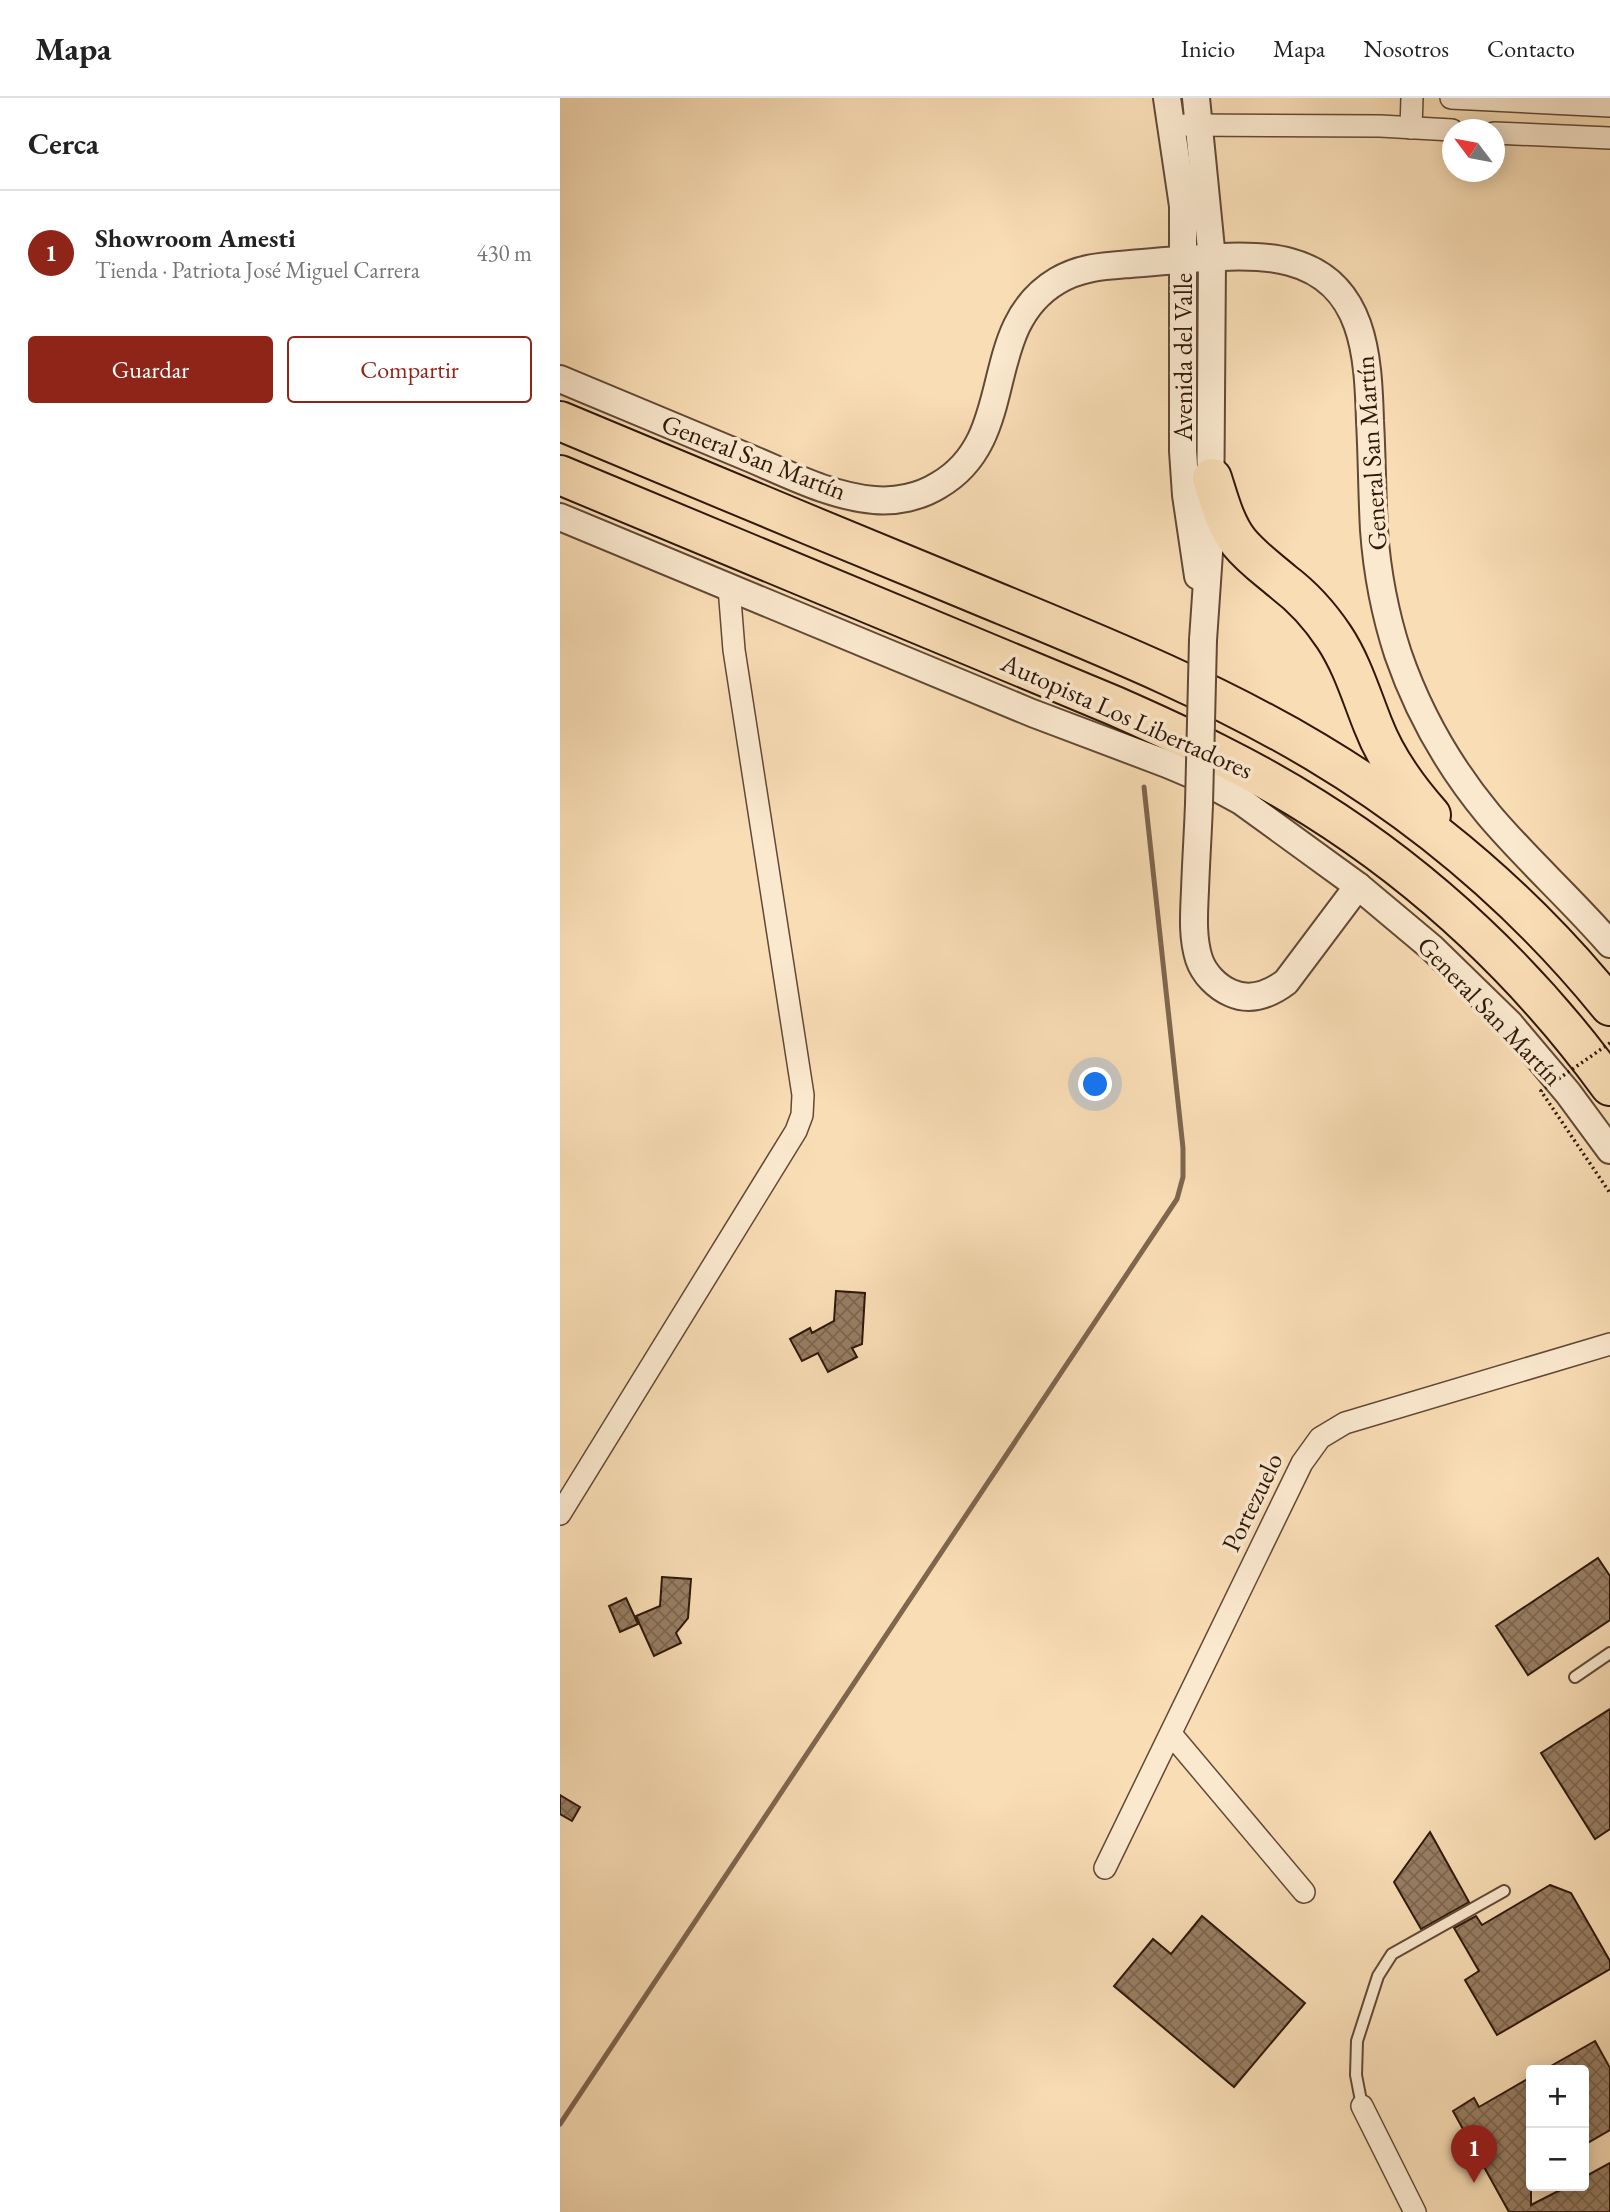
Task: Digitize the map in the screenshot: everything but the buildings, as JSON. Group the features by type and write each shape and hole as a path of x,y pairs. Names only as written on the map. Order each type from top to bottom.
{"highway":[{"name":"Autopista Los Libertadores","path":"560,421 1018,612 1226,704 1315,751 1437,835 1504,893 1569,958 1610,1006"},
{"name":"Autopista Los Libertadores","path":"560,475 1128,712 1278,786 1382,854 1471,929 1532,990 1610,1086"},
{"path":"1212,478 1226,519 1240,542 1260,563 1298,594 1335,638 1353,673 1382,747 1395,770 1421,803 1504,893"}],"street":[{"name":"Avenida del Valle","path":"1167,98 1183,206 1184,473 1203,628"},
{"path":"1411,128 1412,98"},
{"path":"1451,98 1582,101 1610,106"},
{"path":"1582,101 1582,137"},
{"name":"Avenida del Valle","path":"1198,111 1212,258 1212,478 1203,628 1195,940 1202,966 1211,979 1226,991 1244,997 1270,992 1286,982 1358,886"},
{"path":"1172,126 1198,111 1442,130"},
{"path":"1505,133 1610,138"},
{"name":"General San Martín","path":"560,379 823,489 871,500 905,498 942,484 972,456 993,412 1013,332 1027,308 1048,286 1069,274 1094,267 1261,257 1293,262 1323,278 1348,304 1360,328 1367,356 1374,530 1378,566 1391,632 1406,676 1433,731 1470,791 1509,837 1610,944"},
{"name":"General San Martín","path":"560,517 1032,713 1193,775 1241,801 1358,886 1432,947 1509,1023 1568,1093 1610,1150"},
{"path":"560,1514 796,1131 802,1115 803,1096 734,650 729,587"},
{"name":"Portezuelo","path":"1105,1868 1302,1463 1320,1438 1345,1423 1610,1344"},
{"path":"1171,1734 1304,1892"},
{"path":"1362,2106 1415,2212"}],"lane":[{"path":"1575,1677 1610,1653"},
{"path":"1362,2106 1356,2075 1357,2041 1378,1976 1392,1954 1504,1891"}],"path":[{"path":"1610,1043 1541,1091 1610,1192"}],"waterway":[{"path":"560,2124 1177,1199 1183,1177 1183,1148 1144,787"}],"place":[{"name":"Showroom Amesti","path":"1474,2183"}]}
